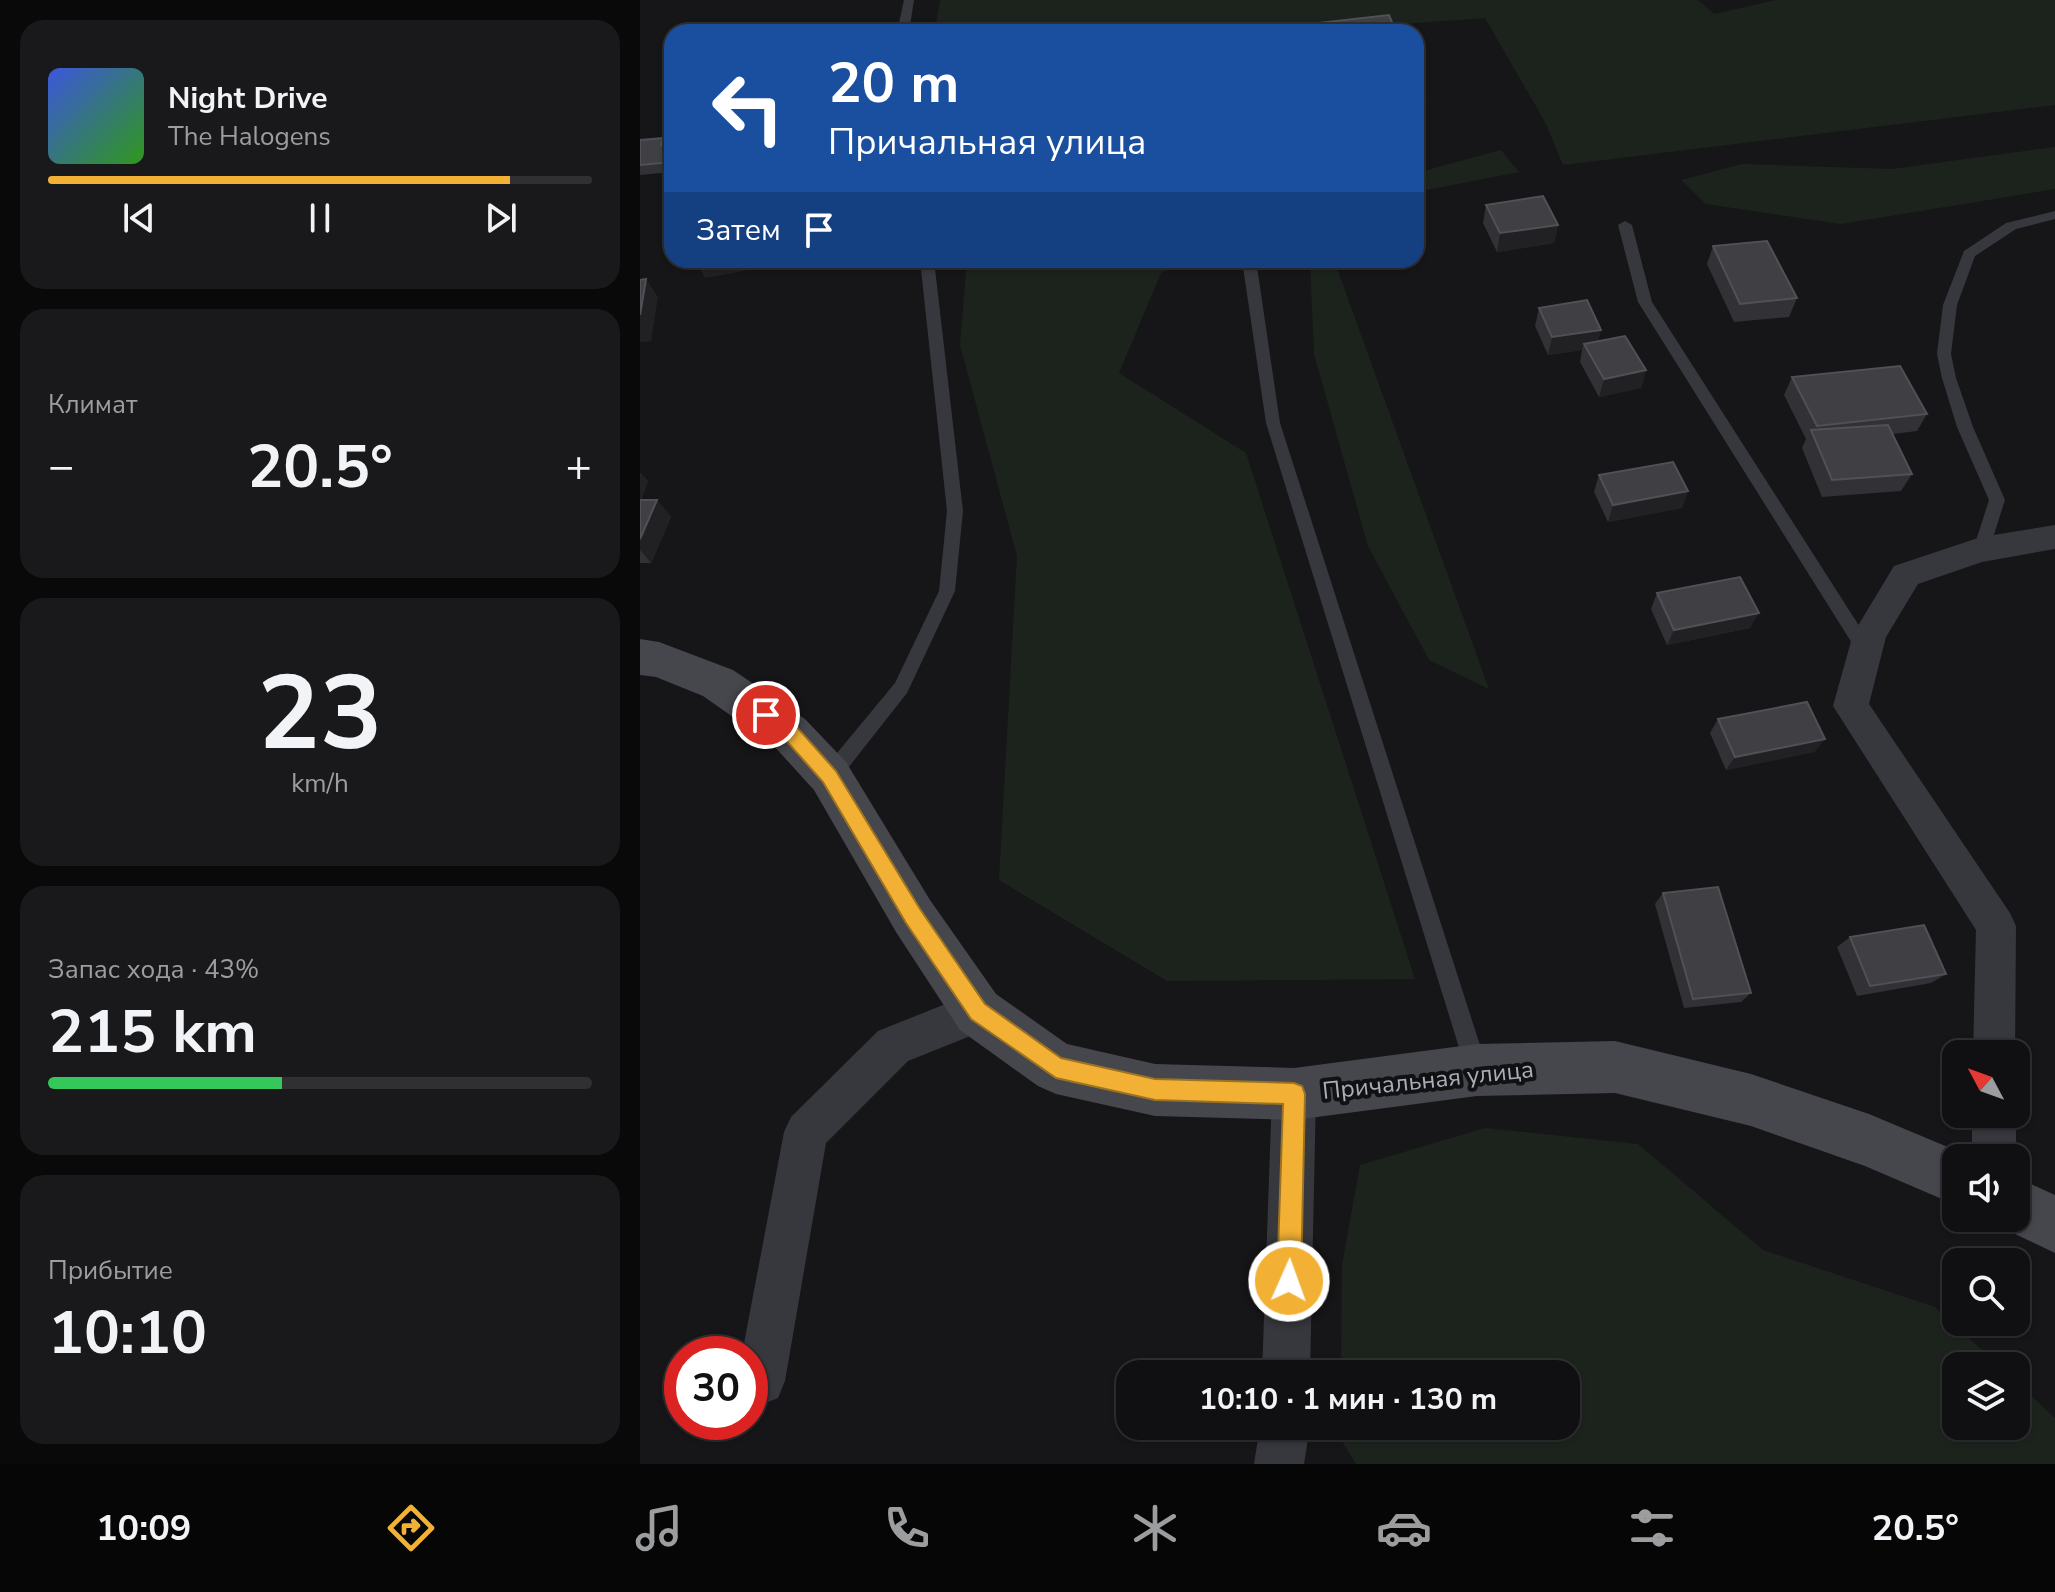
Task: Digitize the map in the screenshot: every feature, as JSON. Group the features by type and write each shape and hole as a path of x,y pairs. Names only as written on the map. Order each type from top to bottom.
{"street":[{"path":"1994,1040 1996,926 1851,706 1870,634 1906,575 1981,550 2055,537"},
{"name":"Причальная улица","path":"640,657 659,660 718,683 789,732 830,776 913,916 978,1012 1056,1068 1155,1090 1294,1094 1477,1070 1615,1067 1751,1100 1869,1141 1942,1172"},
{"path":"768,1342 806,1132 893,1046 978,1012"},
{"path":"1286,1360 1294,1094"},
{"path":"2030,1212 2055,1225"},
{"path":"1279,1464 1283,1440"}],"lane":[{"path":"904,24 909,0"},
{"path":"1981,550 1997,500 1965,427 1949,378 1944,354 1950,305 1969,254 2011,226 2055,215"},
{"path":"1625,225 1645,302 1866,651"},
{"path":"830,776 901,688 947,591 955,511 928,268"},
{"path":"1250,268 1273,423 1477,1070"}],"shaded area":[{"path":"940,0 1698,0 1714,14 1776,0 2055,0 2055,105 1563,165 1545,122 1485,18 1404,24 936,24"},
{"path":"2055,147 2055,189 1841,224 1706,204 1681,180 1742,164 1892,169"},
{"path":"1501,150 1519,172 1424,190 1424,171"},
{"path":"966,268 1172,268 1161,273 1119,373 1246,453 1415,979 1167,981 999,880 1017,556 960,345"},
{"path":"1310,268 1337,268 1489,689 1429,660 1368,546 1314,354"},
{"path":"1485,1128 1638,1144 1763,1250 1935,1307 1942,1313 1942,1336 1966,1336 1984,1352 1942,1352 1942,1440 2030,1440 2030,1395 2055,1418 2055,1464 1356,1464 1341,1440 1580,1440 1580,1360 1341,1360 1342,1265 1360,1165"}],"building":[{"path":"1389,15 1393,24 1309,24"},
{"path":"663,138 664,163 640,165 640,140"},
{"path":"1543,196 1558,225 1500,233 1486,205"},
{"path":"1767,241 1797,298 1740,304 1713,246"},
{"path":"646,279 640,315 640,280"},
{"path":"1587,300 1601,330 1552,337 1539,308"},
{"path":"1625,336 1646,370 1604,379 1584,344"},
{"path":"1900,366 1927,414 1817,426 1792,377"},
{"path":"1888,425 1912,474 1832,480 1811,430"},
{"path":"1673,462 1688,491 1613,505 1599,475"},
{"path":"640,500 657,500 640,539"},
{"path":"1740,577 1759,613 1674,630 1657,593"},
{"path":"1807,702 1825,739 1735,757 1718,719"},
{"path":"1718,887 1751,993 1693,999 1663,893"},
{"path":"1924,925 1946,974 1870,986 1850,937"}],"route":[{"path":"766,715 789,732 830,776 913,916 978,1012 1056,1068 1155,1090 1294,1094 1289,1281"}]}
